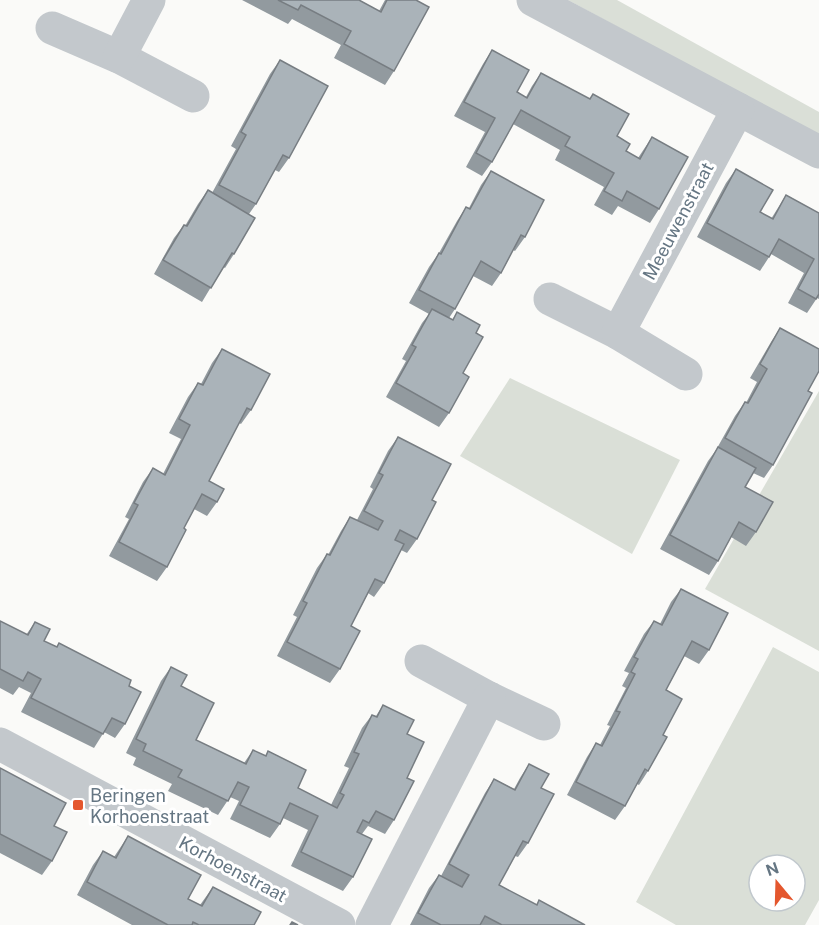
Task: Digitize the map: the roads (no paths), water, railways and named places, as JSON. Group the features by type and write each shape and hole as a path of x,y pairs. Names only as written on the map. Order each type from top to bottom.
{"street":[{"path":"119,57 149,0"},
{"path":"533,0 819,152"},
{"path":"52,28 119,57 193,96"},
{"name":"Meeuwenstraat","path":"618,333 738,109"},
{"path":"550,299 618,333 686,374"},
{"path":"421,661 489,698 544,724"},
{"path":"372,925 489,698"},
{"name":"Korhoenstraat","path":"0,744 339,925"}],"place":[{"name":"Beringen Korhoenstraat","path":"78,805"}]}
